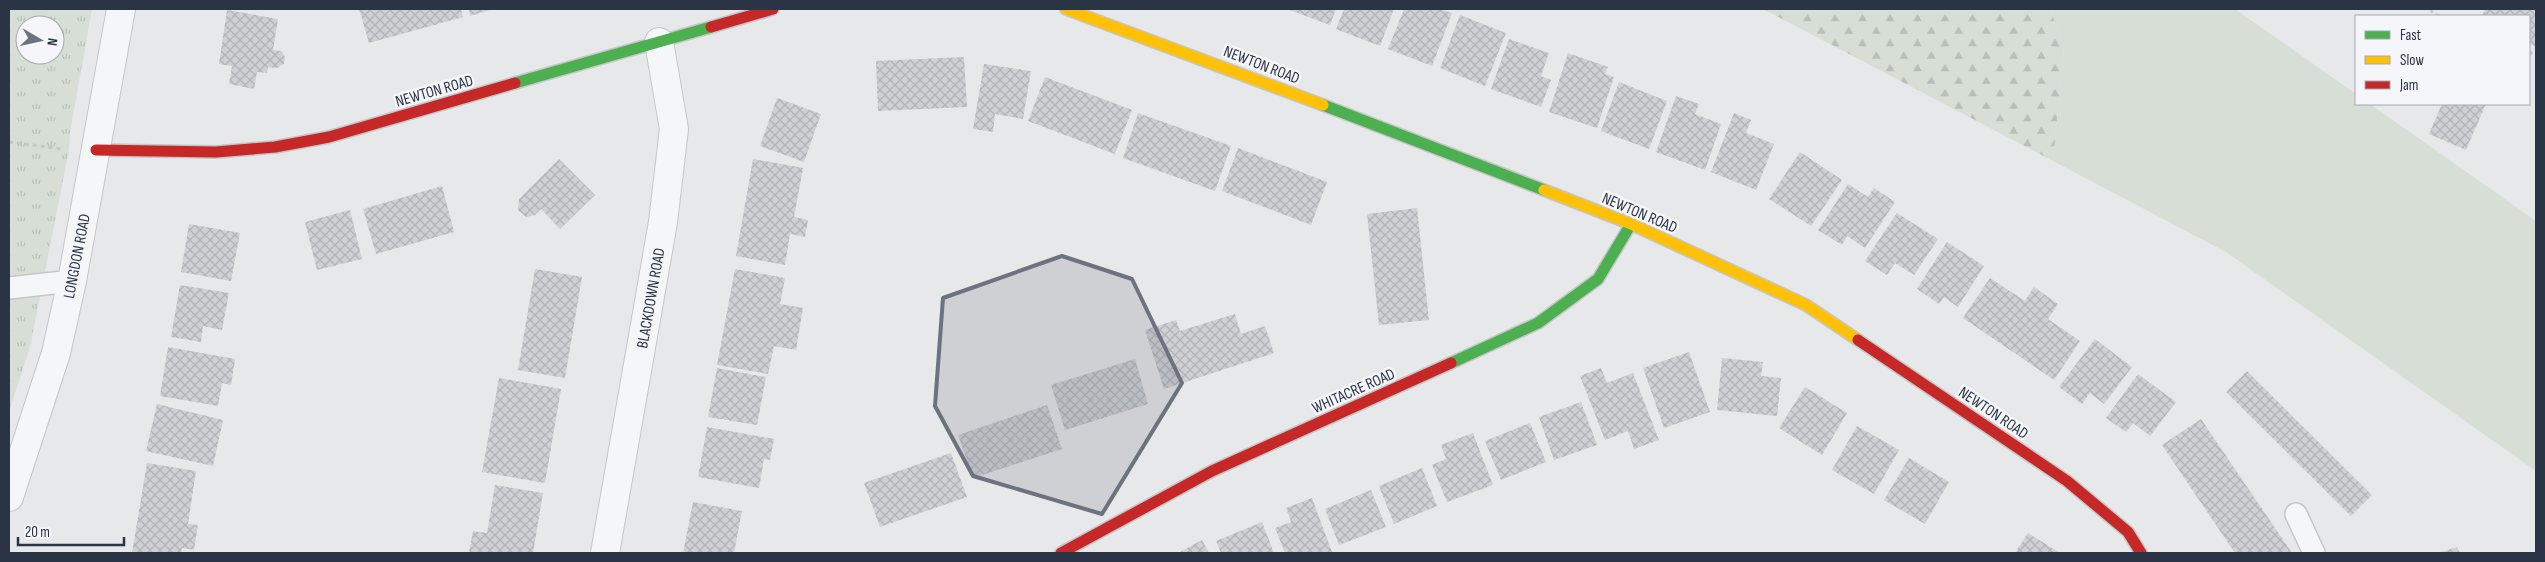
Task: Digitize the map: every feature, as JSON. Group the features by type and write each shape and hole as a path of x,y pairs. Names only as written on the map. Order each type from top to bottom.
{"street":[{"name":"LONGDON ROAD","path":"9,497 50,376 72,281 121,9"},
{"name":"NEWTON ROAD","path":"96,150 216,152 275,148 320,139 773,9"},
{"name":"NEWTON ROAD","path":"1066,9 1221,66 1631,224 1806,305 2067,481 2128,532 2141,553"},
{"name":"BLACKDOWN ROAD","path":"605,553 663,222 674,129 659,42"},
{"name":"WHITACRE ROAD","path":"1061,553 1212,471 1538,323 1598,279 1631,224"}],"lane":[{"path":"9,288 72,281"},
{"path":"2296,514 2314,553"}],"path":[{"path":"9,142 69,150 96,150"}],"highlighted area":[{"path":"1062,256 1132,279 1182,383 1102,514 973,476 935,406 943,298"}],"green space":[{"path":"9,9 92,9 70,132 69,150 30,347 9,412"},
{"path":"1763,9 2050,9 2064,46 2053,161"},
{"path":"2050,9 2235,9 2355,93 2355,105 2371,105 2536,221 2536,471 2226,252 2053,161 2064,46"}],"building":[{"path":"359,9 461,9 463,17 369,43"},
{"path":"469,9 493,9 470,16"},
{"path":"1287,9 1336,9 1330,25"},
{"path":"1344,9 1394,9 1380,46 1336,29"},
{"path":"1404,9 1440,9 1452,13 1432,66 1388,49"},
{"path":"2485,9 2536,9 2536,47 2530,44 2530,15 2482,15"},
{"path":"227,10 278,19 273,50 281,51 285,57 284,64 277,68 268,67 267,73 257,72 254,89 229,84 232,66 219,64"},
{"path":"1460,15 1506,33 1485,86 1440,68"},
{"path":"1509,39 1549,53 1541,76 1551,80 1541,107 1491,89"},
{"path":"1568,53 1608,67 1605,74 1614,77 1597,128 1549,112"},
{"path":"964,57 967,107 878,111 876,61"},
{"path":"984,64 1031,71 1023,119 995,114 993,132 973,129"},
{"path":"1045,77 1132,110 1115,154 1028,121"},
{"path":"1619,82 1667,101 1649,149 1601,131"},
{"path":"1676,96 1699,104 1695,114 1721,124 1705,170 1656,152"},
{"path":"777,98 821,114 804,162 760,146"},
{"path":"2442,105 2486,105 2466,150 2429,134"},
{"path":"1138,113 1231,146 1215,191 1123,158"},
{"path":"1734,113 1751,120 1746,133 1774,144 1756,190 1711,172"},
{"path":"1238,148 1327,182 1311,225 1222,191"},
{"path":"1800,152 1842,180 1811,226 1769,199"},
{"path":"559,159 595,195 560,229 541,209 535,215 526,217 518,210 519,199"},
{"path":"753,159 803,168 794,217 808,220 805,237 790,234 785,265 736,256"},
{"path":"1848,184 1868,197 1874,188 1895,202 1865,248 1847,236 1842,245 1818,230"},
{"path":"442,186 454,232 376,254 363,209"},
{"path":"1417,208 1429,320 1379,325 1367,214"},
{"path":"350,210 362,259 317,270 305,222"},
{"path":"1897,213 1938,239 1914,275 1895,263 1887,275 1865,261"},
{"path":"189,224 240,233 231,281 181,272"},
{"path":"1947,242 1984,266 1958,307 1944,297 1939,304 1917,289"},
{"path":"535,269 582,277 565,378 518,370"},
{"path":"735,269 785,278 780,304 803,308 796,350 774,346 768,374 717,365"},
{"path":"1990,278 2025,301 2034,287 2058,304 2048,319 2080,341 2054,380 1963,318"},
{"path":"180,285 229,293 222,330 203,326 201,342 171,337"},
{"path":"1235,314 1241,334 1265,326 1274,353 1164,389 1145,330 1176,320 1180,331"},
{"path":"2095,339 2132,367 2104,404 2090,393 2082,404 2059,387"},
{"path":"168,347 235,359 231,385 222,383 218,406 160,396"},
{"path":"1689,352 1710,412 1664,428 1643,368"},
{"path":"1722,358 1763,362 1761,376 1781,378 1777,416 1717,410"},
{"path":"1135,359 1148,404 1065,430 1051,385"},
{"path":"717,368 766,377 757,425 708,417"},
{"path":"1601,368 1607,383 1633,373 1659,440 1634,449 1628,431 1605,440 1580,376"},
{"path":"2247,371 2372,495 2351,516 2226,392"},
{"path":"2138,374 2176,402 2150,436 2133,423 2126,432 2106,418"},
{"path":"499,378 561,389 545,483 482,472"},
{"path":"1805,387 1847,413 1822,455 1779,428"},
{"path":"1581,402 1597,445 1554,460 1539,417"},
{"path":"157,404 223,420 213,466 146,451"},
{"path":"1047,405 1062,449 973,478 958,435"},
{"path":"2201,419 2292,553 2235,553 2162,445"},
{"path":"1530,423 1546,462 1501,480 1485,441"},
{"path":"1857,426 1899,450 1874,494 1832,470"},
{"path":"707,427 774,439 770,460 764,459 759,488 698,477"},
{"path":"1473,433 1493,485 1447,502 1432,465 1446,459 1441,445"},
{"path":"951,453 967,497 880,527 864,483"},
{"path":"1909,458 1949,482 1925,524 1884,500"},
{"path":"147,463 196,471 188,524 198,525 194,550 182,548 181,553 132,553"},
{"path":"1422,468 1437,506 1394,524 1379,486"},
{"path":"495,485 543,493 533,553 469,553 473,531 487,533"},
{"path":"1371,490 1386,527 1339,545 1325,509"},
{"path":"1312,498 1332,552 1285,553 1275,528 1291,522 1286,508"},
{"path":"693,502 742,511 734,553 683,553"},
{"path":"1262,522 1274,553 1221,553 1216,541"},
{"path":"2028,533 2060,553 2015,553"},
{"path":"1202,540 1209,553 1178,553"},
{"path":"2457,547 2460,553 2438,553"}],"traffic: fast":[{"path":"515,83 711,27"},
{"path":"1323,105 1544,190"},
{"path":"1451,363 1538,323 1598,279 1631,224"}],"traffic: slow":[{"path":"1066,9 1323,105"},
{"path":"1544,190 1631,224 1806,305 1858,340"}],"traffic: jam":[{"path":"711,27 773,9"},
{"path":"96,150 216,152 275,147 329,137 515,83"},
{"path":"1858,340 2067,481 2128,532 2141,553"},
{"path":"1061,553 1212,471 1451,363"}]}
